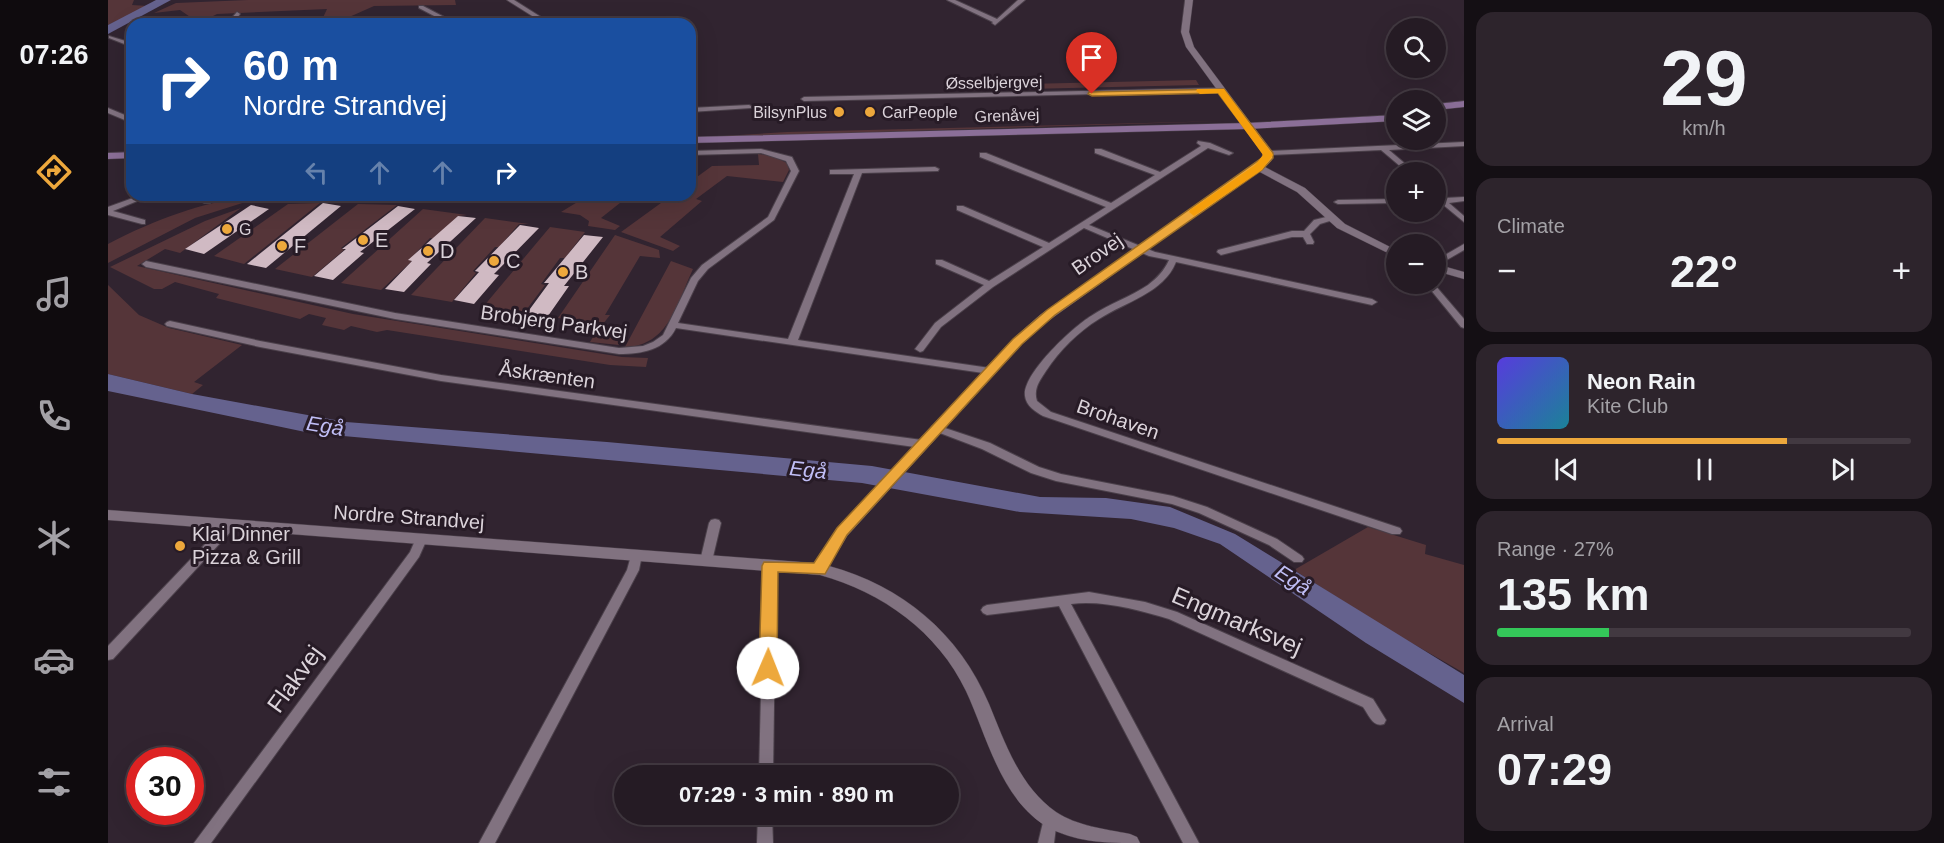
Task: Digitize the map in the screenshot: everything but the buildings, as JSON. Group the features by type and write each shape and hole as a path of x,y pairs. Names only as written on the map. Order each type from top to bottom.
{"main road":[{"path":"1446,106 1464,104"},
{"path":"1446,113 1464,111"},
{"name":"Grenåvej","path":"696,132 1244,122 1386,112"},
{"name":"Grenåvej","path":"696,140 1386,118"},
{"path":"108,148 126,147"},
{"path":"108,156 126,155"}],"street":[{"path":"510,0 539,18"},
{"path":"950,0 996,22 1022,0"},
{"path":"1189,0 1185,32 1190,47 1268,153 1464,144"},
{"path":"421,7 443,18"},
{"path":"234,18 237,14"},
{"path":"111,37 126,43"},
{"name":"Øsselbjergvej","path":"804,99 1220,90"},
{"path":"696,110 749,107"},
{"path":"108,110 126,119"},
{"path":"117,115 126,111"},
{"path":"920,349 938,325 990,285 1161,175 1203,144 1229,153"},
{"path":"1383,148 1399,162"},
{"name":"Brobjerg Parkvej","path":"146,264 371,312 619,351 649,348 660,343 673,325 694,280 705,267 771,218 795,171 789,159 770,152 696,153"},
{"path":"1098,152 1161,175"},
{"name":"Brovej","path":"820,569 822,561 842,532 936,428 1044,318 1258,168 1266,161 1268,153"},
{"path":"983,155 1111,206"},
{"path":"1258,168 1295,186 1330,218 1357,236 1386,249"},
{"path":"833,172 935,169"},
{"path":"792,342 859,171"},
{"path":"1446,199 1464,199"},
{"path":"109,209 131,201"},
{"path":"1338,202 1386,201"},
{"path":"1446,205 1464,220"},
{"path":"960,208 1049,246"},
{"path":"109,209 142,222"},
{"path":"1221,252 1292,234 1308,238 1317,222 1330,218"},
{"path":"1083,225 1141,250 1173,260 1371,302"},
{"path":"1446,260 1464,247"},
{"name":"Brohaven","path":"1173,260 1167,273 1150,286 1096,316 1059,347 1032,385 1029,394 1034,406 1047,414 1395,531"},
{"path":"939,262 990,285"},
{"path":"1446,269 1464,276"},
{"path":"1438,294 1464,325"},
{"name":"Åskrænten","path":"170,324 260,345 441,378 922,444"},
{"path":"673,325 990,371"},
{"path":"936,428 986,446 1035,470 1060,478 1173,500 1203,510 1273,542 1298,560"},
{"name":"Nordre Strandvej","path":"108,515 820,569 841,574 878,589 929,625 970,680 1014,781 1032,804 1050,819"},
{"path":"706,561 715,523"},
{"path":"108,655 231,524"},
{"name":"Flakvej","path":"202,843 415,554 421,539"},
{"path":"487,843 633,570 636,555"},
{"path":"766,765 770,566"},
{"name":"Engmarksvej","path":"987,610 1089,597 1145,607 1173,615 1368,703 1379,720"},
{"path":"1064,601 1191,843"},
{"path":"1046,843 1050,819 1084,832 1130,843"},
{"path":"765,825 765,843"}],"shaded area":[{"path":"108,0 134,0 132,5 148,6 108,25"},
{"path":"248,0 455,0 456,5 374,6 347,18 323,18 327,9 217,14 209,18 192,18 180,10 154,13 176,3"},
{"path":"1196,80 1199,85 983,90 983,85"},
{"path":"1224,121 696,138 787,132"},
{"path":"758,154 772,156 787,163 789,170 783,182 727,176 696,199 696,178 712,166 759,165"},
{"path":"696,199 702,201 660,237 680,246 673,251 621,232 664,201 696,201"},
{"path":"249,201 195,218 108,263 108,244 161,219 215,203"},
{"path":"579,201 622,201 601,218 620,226 615,230 588,226 589,221 580,215 561,212"},
{"path":"320,203 244,264 214,256 288,204"},
{"path":"358,204 397,205 341,248 344,250 312,277 275,269"},
{"path":"241,208 180,253 165,249 137,266 353,314 622,357 648,358 646,367 610,365 387,330 377,332 351,326 344,330 322,325 326,318 309,314 300,319 216,298 219,294 175,282 162,289 154,289 110,267 205,221"},
{"path":"423,209 467,215 458,216 435,239 430,238 409,260 412,261 381,290 341,283"},
{"path":"485,218 529,224 519,224 499,247 495,247 473,271 476,273 452,302 411,295"},
{"path":"550,227 585,232 565,258 560,258 541,284 545,285 524,313 483,307"},
{"path":"615,235 659,250 660,258 640,256 605,315 610,315 603,324 558,318"},
{"path":"671,261 693,269 670,320 652,339 640,345 625,347"},
{"path":"108,285 139,315 169,328 242,345 194,382 203,385 192,394 108,374"},
{"path":"600,325 628,329 619,345 590,342"},
{"path":"1368,527 1426,545 1425,554 1464,565 1464,673 1389,630 1294,570"}],"water":[{"name":"Egå","path":"108,374 192,394 346,422 607,442 872,466 1040,497 1106,498 1170,507 1235,534 1464,675 1464,703 1366,643 1220,544 1174,528 1131,519 1020,512 862,483 310,433 108,391"}],"waterway":[{"path":"131,18 165,0"},
{"path":"108,30 126,21"}],"slow traffic":[{"path":"1194,212 1258,168 1268,158 1268,153 1220,90 1200,91"}],"place":[{"name":"BilsynPlus","path":"839,112"},
{"name":"CarPeople","path":"870,112"},
{"name":"G","path":"227,229"},
{"name":"E","path":"363,240"},
{"name":"F","path":"282,246"},
{"name":"D","path":"428,251"},
{"name":"C","path":"494,261"},
{"name":"B","path":"563,272"},
{"name":"Klai Dinner Pizza & Grill","path":"180,546"}],"route":[{"path":"768,668 770,566 820,569 822,561 842,532 1018,341 1075,295 1258,168 1268,158 1268,153 1220,90 1092,94"}]}
